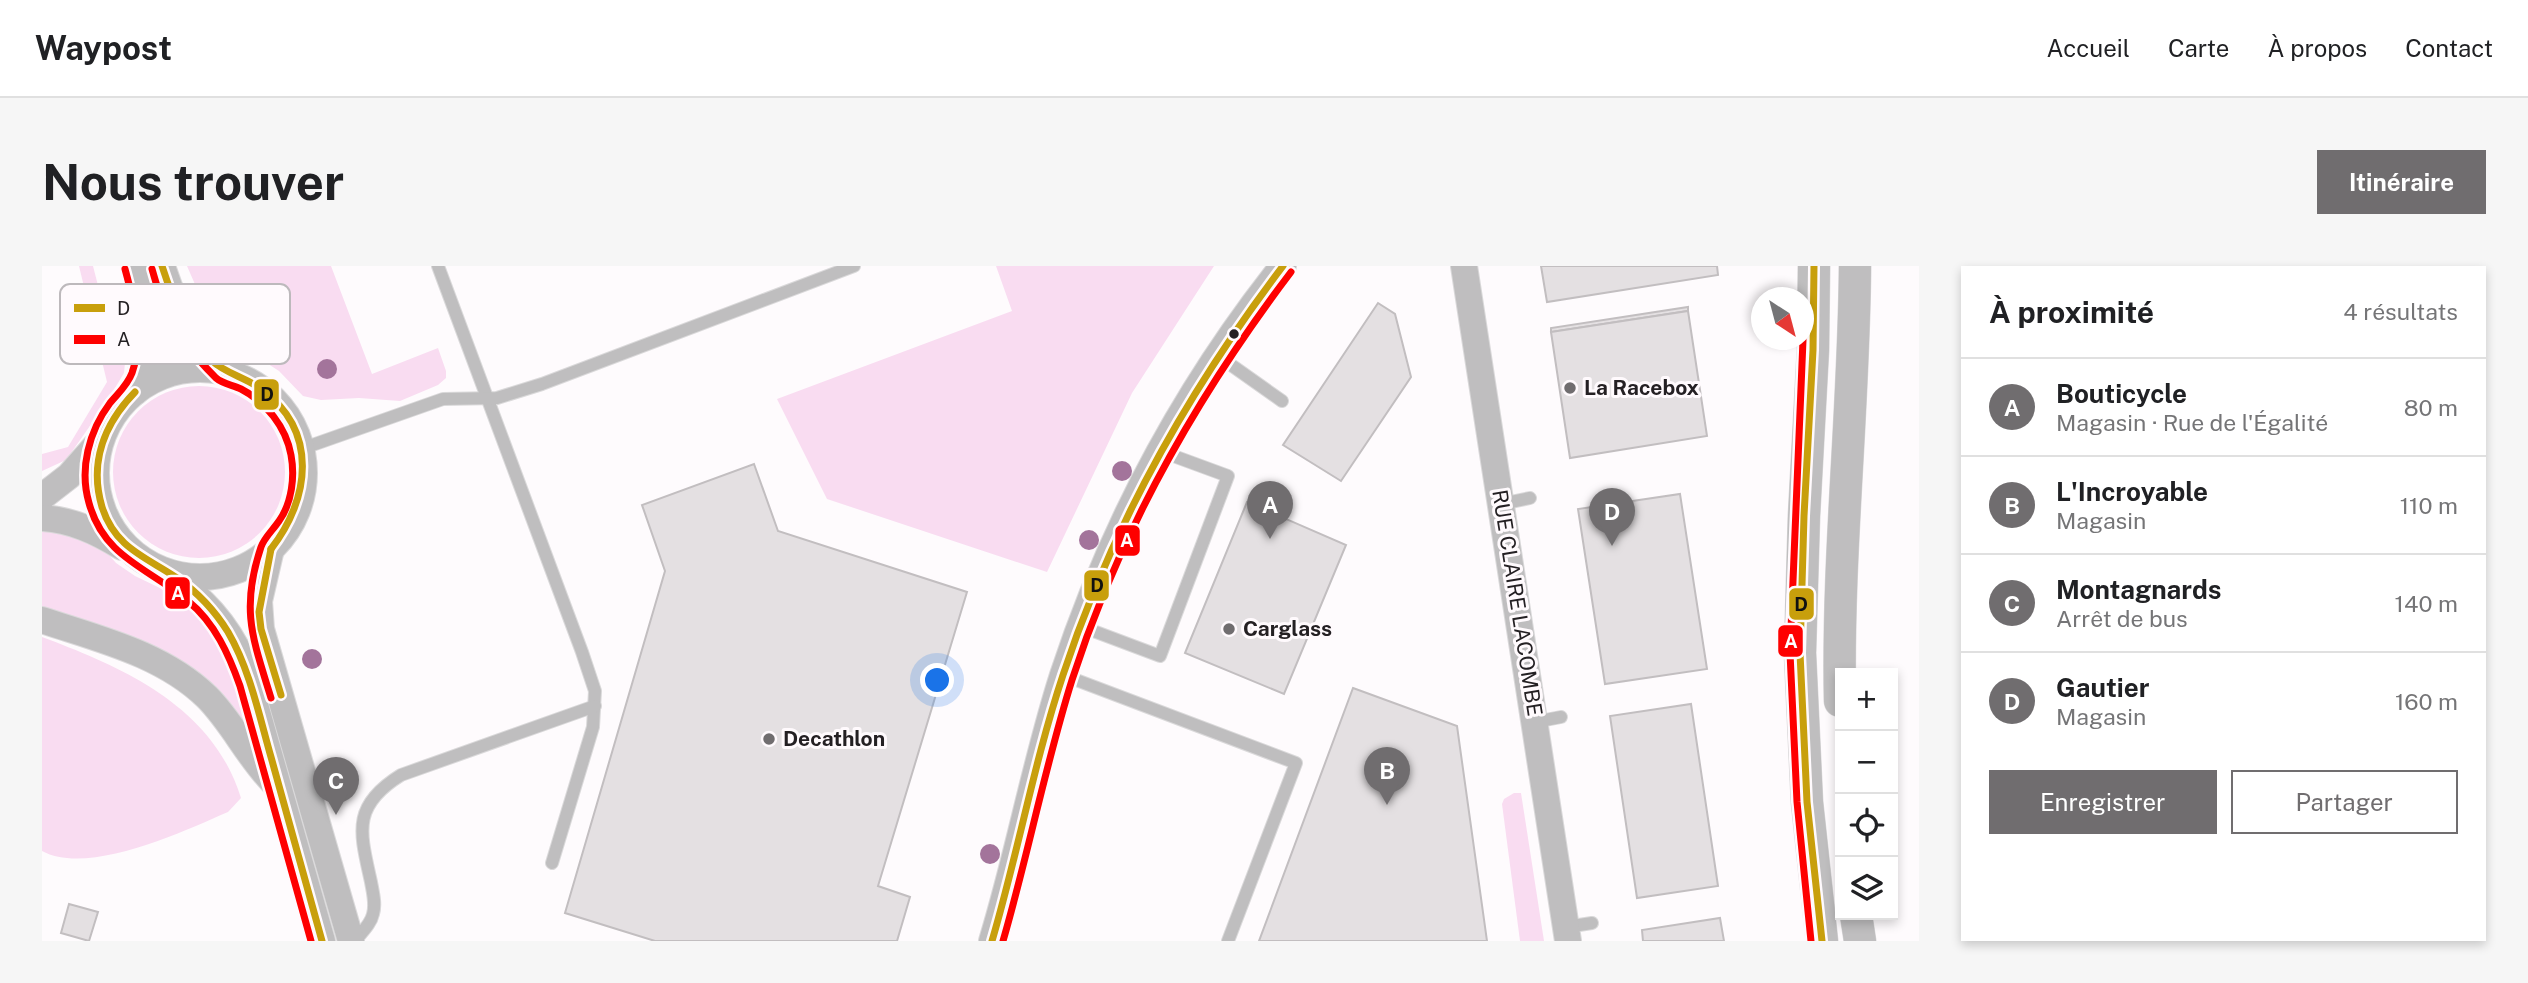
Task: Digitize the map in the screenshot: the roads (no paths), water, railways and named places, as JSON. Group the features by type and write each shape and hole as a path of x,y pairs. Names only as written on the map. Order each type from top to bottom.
{"street":[{"path":"135,266 140,284"},
{"path":"162,266 168,284"},
{"path":"992,941 1063,675 1118,533 1160,451 1217,355 1283,266"},
{"name":"RUE CLAIRE LACOMBE","path":"1464,266 1501,504 1548,719 1567,934"},
{"path":"1814,266 1800,653 1807,802 1822,941"},
{"path":"1840,668 1841,562 1853,337 1854,266"},
{"path":"135,392 143,364"},
{"path":"217,364 225,372"},
{"path":"42,497 69,476 101,440 118,409 135,392 155,379 201,369 225,372 246,380 274,400 288,418 301,449 304,471 299,503 285,533 271,549 243,568 200,578 167,572"},
{"path":"101,440 96,475 102,510 113,531 137,556"},
{"path":"42,518 85,527 167,572 206,604 235,644 250,682 322,941"},
{"path":"271,549 260,601 261,629 353,941"},
{"path":"42,620 144,656 193,685 219,710 257,766 279,788"},
{"path":"1857,920 1860,941"}],"lane":[{"path":"438,266 595,691 593,727 552,863"},
{"path":"301,449 443,398 488,399 507,396 854,266"},
{"path":"1217,355 1282,401"},
{"path":"1080,626 1160,656 1228,476 1160,451"},
{"path":"1501,504 1530,498"},
{"path":"1063,675 1296,763 1228,941"},
{"path":"353,941 373,917 374,900 360,831 365,813 374,797 387,784 401,775 595,706"},
{"path":"1567,934 1592,923"}],"place":[{"name":"La Racebox","path":"1570,388"},
{"name":"Bouticycle","path":"1270,539"},
{"name":"Gautier","path":"1612,546"},
{"name":"Carglass","path":"1229,629"},
{"name":"Decathlon","path":"769,739"},
{"name":"L'Incroyable","path":"1387,805"},
{"name":"Montagnards","path":"336,815"}]}
